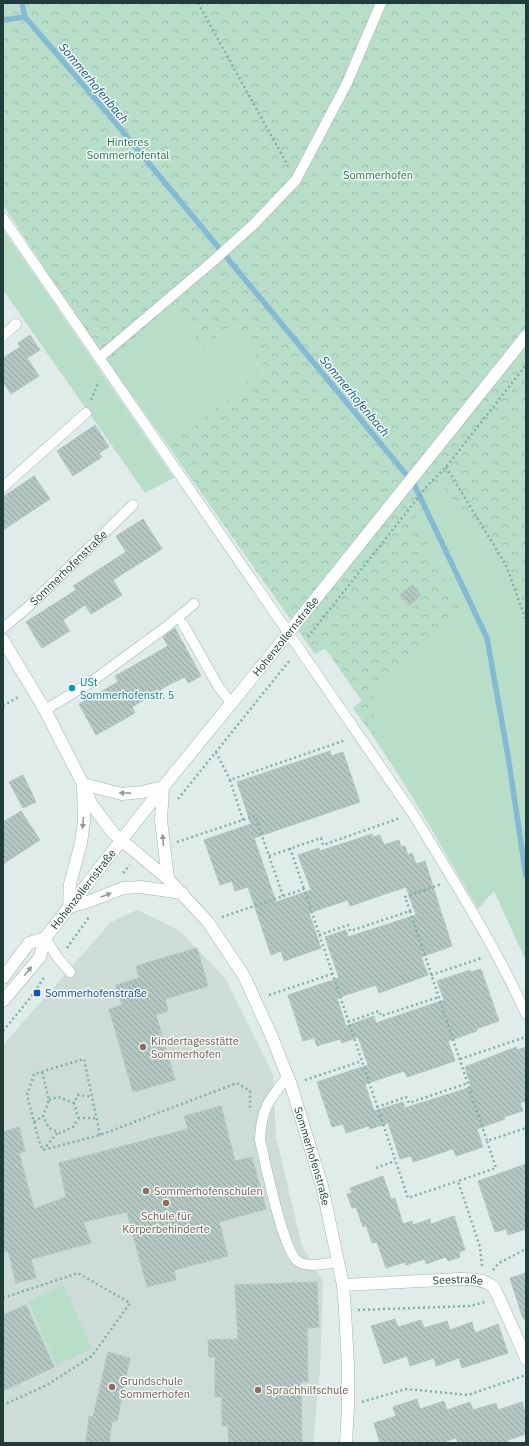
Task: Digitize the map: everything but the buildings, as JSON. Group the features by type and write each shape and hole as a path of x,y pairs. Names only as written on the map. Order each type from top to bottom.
{"street":[{"name":"Hohenzollernstraße","path":"3,1001 40,957 45,938 121,840 404,490 526,336"},
{"name":"Sommerhofenstraße","path":"3,640 45,710 83,784 92,805 114,834 168,879 208,922 244,976 272,1035 289,1081 322,1186 343,1285 348,1406 346,1443"},
{"path":"168,879 162,820 163,787 142,792 122,794 83,784 84,821 81,842 70,884 69,907 90,901 123,888 141,887 182,893"},
{"name":"Hohenzollernstraße","path":"3,978 29,943 45,938"},
{"name":"Seestraße","path":"343,1285 460,1279 472,1279 484,1282 493,1287 526,1359"}],"lane":[{"path":"103,362 253,225 296,180 347,83 381,3"},
{"path":"3,218 343,712 425,834 454,880 495,953 526,1014"},
{"path":"3,336 16,324"},
{"path":"3,487 86,414"},
{"name":"Sommerhofenstraße","path":"3,628 28,607 133,505"},
{"path":"45,710 91,682 166,627 194,604"},
{"path":"183,624 218,686 231,703"},
{"path":"45,938 58,958 70,972"},
{"path":"289,1081 269,1101 263,1112 260,1125 260,1140 283,1232 291,1252 298,1262 311,1265 338,1262"}],"path":[{"path":"198,3 296,180"},
{"path":"86,414 103,362"},
{"path":"184,792 428,485 446,467 526,365"},
{"path":"446,467 506,565 526,620"},
{"path":"3,706 32,689"},
{"path":"230,780 346,741"},
{"path":"216,752 230,780 243,820"},
{"path":"173,844 255,816 282,896"},
{"path":"269,856 321,838 323,844 398,819"},
{"path":"290,848 408,1198 496,1168 405,897 436,886"},
{"path":"208,922 304,889"},
{"path":"319,935 348,925 350,931 410,911"},
{"path":"3,1031 31,997 58,958 73,941 87,921"},
{"path":"431,975 482,958"},
{"path":"255,1000 332,974"},
{"path":"348,1022 380,1011 381,1016 439,997"},
{"path":"460,1059 526,1037"},
{"path":"43,1150 39,1141 27,1094 34,1074 84,1059 100,1135"},
{"path":"289,1081 362,1061"},
{"path":"34,1122 43,1116 49,1100 42,1072"},
{"path":"43,1150 100,1135 237,1083 250,1090 249,1107 252,1118 260,1125"},
{"path":"377,1107 406,1097 409,1103 468,1083"},
{"path":"43,1116 49,1128 60,1133 73,1127 78,1118 74,1103 78,1095 92,1097"},
{"path":"49,1100 58,1097 74,1103"},
{"path":"78,1118 96,1118"},
{"path":"487,1141 526,1128"},
{"path":"43,1150 58,1132"},
{"path":"376,1168 396,1161"},
{"path":"458,1181 480,1247 484,1282"},
{"path":"484,1282 499,1263 526,1249"},
{"path":"3,1298 78,1273 130,1303 92,1356 47,1386 3,1405"},
{"path":"345,1311 470,1306"},
{"path":"348,1406 406,1389 468,1394 526,1375"}],"shaded area":[{"name":"Sommerhofenschulen","path":"137,910 179,930 225,978 273,1074 276,1137 302,1246 323,1281 320,1370 313,1443 3,1443 3,1045 111,922"}],"green space":[{"name":"Sommerhofen","path":"3,3 526,3 526,614 506,565 441,485 414,521 463,610 373,687 375,738 353,708 362,701 325,648 315,654 169,447 265,367 232,325 204,346 170,306 108,362 3,205"},
{"name":"Sommerhofen","path":"526,3 526,961 494,891 478,909 403,782 353,708 362,701 325,648 315,654 93,341 3,205 3,90"},
{"path":"3,229 174,478 145,493 3,290"},
{"path":"63,1285 92,1349 56,1365 28,1301"}],"waterway":[{"name":"Sommerhofenbach","path":"22,3 25,17 109,115 414,484 487,638 508,756 526,876"},
{"path":"3,20 25,17"}],"place":[{"name":"USt Sommerhofenstr. 5","path":"72,688"},
{"name":"Sommerhofenstraße","path":"37,993"},
{"name":"Kindertagesstätte Sommerhofen","path":"143,1047"},
{"name":"Sommerhofenschulen","path":"146,1191"},
{"name":"Schule für Körperbehinderte","path":"166,1203"},
{"name":"Grundschule Sommerhofen","path":"112,1387"},
{"name":"Sprachhilfschule","path":"258,1390"}],"park label":[{"name":"Hinteres Sommerhofental","path":"128,148"}]}
